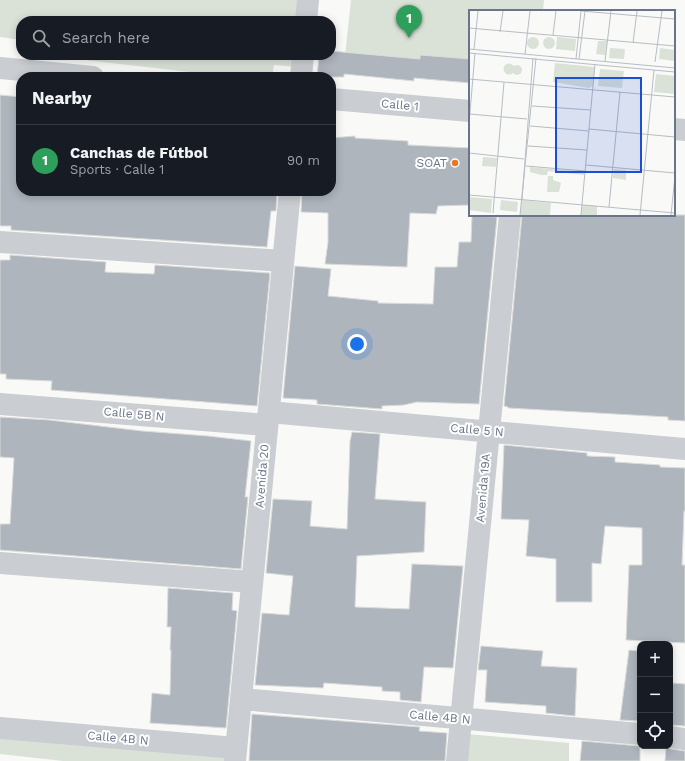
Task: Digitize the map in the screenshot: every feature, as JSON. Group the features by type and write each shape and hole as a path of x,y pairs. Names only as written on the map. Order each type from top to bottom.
{"street":[{"path":"306,16 308,0"},
{"path":"301,72 303,60"},
{"path":"0,68 41,72"},
{"name":"Calle 1","path":"336,99 469,111"},
{"path":"675,129 685,130"},
{"name":"Avenida 20","path":"236,755 290,196"},
{"name":"Avenida 19A","path":"457,761 510,216"},
{"path":"0,242 283,261"},
{"name":"Calle 5B N","path":"0,404 268,419"},
{"name":"Calle 5 N","path":"268,419 489,431 685,448"},
{"path":"0,563 252,582"},
{"name":"Calle 4B N","path":"241,699 637,734"},
{"name":"Calle 4B N","path":"0,728 236,755"},
{"path":"673,737 685,738"}],"shaded area":[{"path":"0,0 306,0 304,16 16,16 16,39 0,37"},
{"path":"351,0 544,0 543,10 469,10 469,78 344,65"},
{"path":"85,60 298,60 297,67 274,65 273,72 189,72"},
{"path":"467,734 569,743 569,761 466,761"},
{"path":"0,736 226,754 225,761 63,761 0,754"}],"building":[{"path":"336,51 420,59 420,55 469,59 469,83 414,78 414,81 344,74 344,77 336,77 336,72 317,72 319,60 336,60"},
{"path":"0,95 16,97 16,196 277,196 276,211 271,211 267,247 11,230 11,226 0,226"},
{"path":"355,136 355,138 408,141 408,145 469,148 469,205 438,206 436,214 410,213 407,267 325,264 328,242 328,213 301,212 302,196 336,196 336,138"},
{"path":"685,215 685,421 668,420 668,417 508,408 504,406 522,216"},
{"path":"472,216 497,217 479,404 417,402 404,405 382,406 382,409 317,404 317,400 283,398 295,266 331,269 328,296 378,301 378,303 433,304 435,267 457,267 459,242 471,242"},
{"path":"10,255 106,262 105,272 154,274 155,265 270,273 257,406 51,390 52,381 6,379 6,374 0,374 0,260 10,260"},
{"path":"0,417 49,420 142,431 251,441 245,497 248,497 241,569 0,550 0,524 10,524 14,458 0,457"},
{"path":"352,432 380,434 375,499 426,502 424,552 357,556 355,607 409,609 412,564 463,566 453,668 424,667 421,702 400,700 400,692 382,691 382,687 324,683 323,688 255,685 262,613 289,615 293,576 266,573 273,499 312,501 310,526 347,529 350,441"},
{"path":"504,445 587,453 587,456 615,457 615,462 685,468 685,511 682,565 685,565 685,643 673,642 673,641 626,640 629,565 642,565 642,528 605,526 601,564 592,563 592,602 556,602 556,559 526,556 529,520 501,519"},
{"path":"168,588 233,593 232,610 237,611 226,728 150,723 152,693 170,695 171,627 167,627"},
{"path":"481,646 543,651 541,666 577,668 575,716 546,713 546,706 485,702 487,670 478,670"},
{"path":"629,650 637,651 637,721 620,720"},
{"path":"673,683 685,684 685,726 673,725"},
{"path":"252,714 420,727 419,731 447,733 445,761 249,761"},
{"path":"582,741 637,746 637,749 640,749 640,761 580,761"},
{"path":"666,749 685,751 685,761 665,761"}],"place":[{"name":"Canchas de Fútbol","path":"409,38"},
{"name":"SOAT","path":"455,163"}]}
